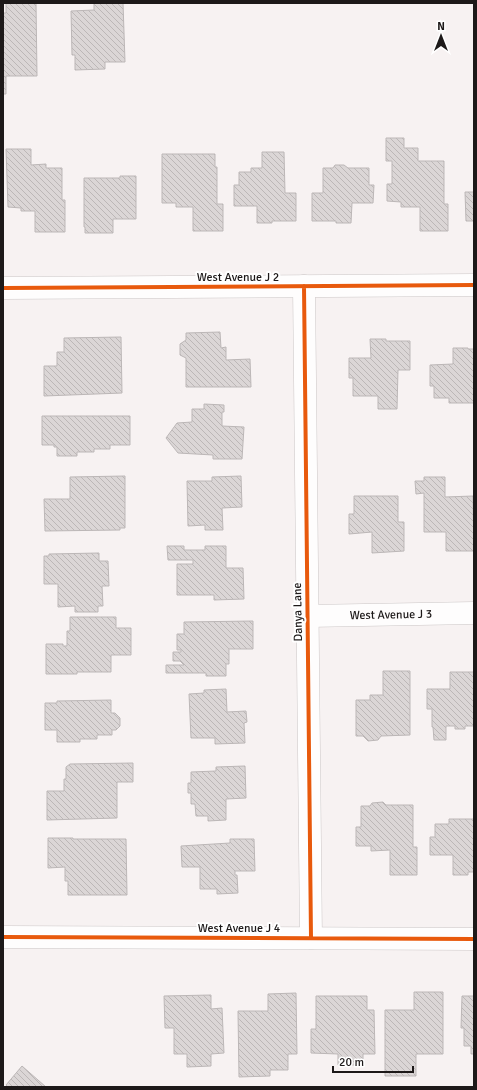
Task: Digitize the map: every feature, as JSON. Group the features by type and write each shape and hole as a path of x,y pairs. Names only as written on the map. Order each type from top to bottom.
{"street":[{"name":"West Avenue J 2","path":"3,288 474,284"},
{"name":"Danya Lane","path":"304,286 311,938"},
{"name":"West Avenue J 3","path":"308,616 474,613"},
{"name":"West Avenue J 4","path":"3,938 474,939"}],"building":[{"path":"6,3 36,3 37,76 6,76 6,94 3,94 3,13 6,13"},
{"path":"94,3 123,3 125,62 105,62 105,69 75,70 75,55 72,55 71,11 94,10"},
{"path":"386,138 404,138 404,148 418,148 418,161 444,161 444,204 448,204 448,231 420,231 420,207 401,207 401,202 387,201 387,184 392,184 392,161 386,161"},
{"path":"6,149 31,149 31,165 46,164 46,168 62,168 62,200 65,200 65,232 35,232 35,211 21,211 21,208 8,207"},
{"path":"262,152 284,152 285,193 296,193 296,221 272,221 272,223 257,223 257,206 234,206 234,185 239,185 239,172 251,172 251,168 262,168"},
{"path":"162,154 215,154 215,167 217,167 217,204 223,204 223,231 193,231 193,207 176,207 176,203 162,203"},
{"path":"335,165 344,165 348,168 369,168 369,185 374,185 373,203 352,203 351,223 336,223 336,221 312,221 312,193 323,193 323,168 333,168"},
{"path":"120,176 136,176 136,219 113,219 113,233 85,233 84,178 120,178"},
{"path":"465,192 474,192 474,221 466,221"},
{"path":"220,332 221,348 226,347 226,360 250,359 251,387 186,387 186,358 180,355 180,344 186,340 186,333"},
{"path":"121,337 122,393 44,396 44,366 57,366 57,352 64,352 64,338"},
{"path":"370,339 410,341 410,370 398,370 397,409 378,409 378,396 353,396 353,378 349,378 349,358 371,358"},
{"path":"453,348 474,349 474,403 449,403 449,398 434,398 434,386 430,386 430,365 453,364"},
{"path":"204,404 224,405 224,412 222,412 222,426 244,427 242,459 213,459 213,455 178,453 166,438 177,423 192,422 192,409 204,409"},
{"path":"42,416 130,416 130,445 110,445 110,449 94,449 94,452 77,452 77,456 57,456 57,447 54,447 54,445 42,445"},
{"path":"125,476 125,528 120,528 120,530 45,531 44,499 70,499 70,477"},
{"path":"241,476 242,507 222,508 223,530 205,530 205,525 188,526 187,481 212,481 212,477"},
{"path":"424,477 445,477 445,497 473,496 474,551 446,551 446,532 424,532 424,493 416,494 415,481 424,481"},
{"path":"354,496 398,496 398,522 404,522 404,551 372,553 372,532 349,534 349,514 354,514"},
{"path":"167,546 184,546 184,550 205,550 205,546 226,546 226,568 243,568 244,599 214,600 214,595 177,595 177,564 193,564 193,560 168,560"},
{"path":"99,553 99,561 108,561 109,586 102,586 103,606 98,606 98,612 75,612 75,606 58,607 58,584 44,584 44,556 49,556 49,554"},
{"path":"70,617 116,617 116,628 131,628 131,655 111,655 111,672 46,674 46,644 63,644 63,646 67,646 67,631 70,631"},
{"path":"253,621 253,649 229,649 229,664 226,664 226,676 206,676 206,673 166,673 166,665 184,665 180,661 173,661 173,652 181,652 181,650 177,650 177,634 184,634 184,622"},
{"path":"383,671 410,671 410,735 381,736 378,740 368,741 363,736 356,736 356,700 370,700 370,695 383,695"},
{"path":"450,672 474,672 474,726 465,726 465,729 455,729 455,726 446,726 446,740 434,740 432,709 427,709 427,689 450,689"},
{"path":"226,689 227,712 246,711 247,722 244,723 245,743 215,744 215,738 191,738 189,694 204,693 204,690"},
{"path":"111,700 111,713 115,713 120,718 120,726 116,730 112,730 112,735 97,735 97,739 80,739 80,742 57,742 57,730 45,730 45,703 57,703 57,701"},
{"path":"133,763 133,782 117,782 117,818 47,820 47,791 64,791 66,767 70,764"},
{"path":"245,766 246,798 226,799 226,820 208,821 208,816 196,816 195,804 191,804 191,793 188,793 188,783 191,783 191,772 216,771 216,767"},
{"path":"383,802 386,805 413,805 413,847 417,847 417,875 390,875 390,850 371,851 371,846 356,846 356,827 361,827 361,806 370,806 372,803"},
{"path":"449,819 474,819 474,872 468,872 468,875 453,875 453,855 430,855 430,837 435,837 435,824 449,824"},
{"path":"48,838 126,839 127,895 68,895 68,881 65,881 65,867 48,868"},
{"path":"230,839 254,839 255,871 235,871 235,875 237,875 238,893 217,894 217,889 200,889 200,867 182,867 181,846 230,843"},
{"path":"414,992 443,992 443,1054 416,1054 416,1076 385,1076 385,1010 414,1010"},
{"path":"296,993 297,1054 288,1054 288,1070 270,1070 270,1076 239,1077 238,1011 268,1011 268,994"},
{"path":"211,995 211,1009 222,1008 224,1053 211,1054 211,1066 187,1067 187,1054 174,1054 174,1028 165,1028 164,996"},
{"path":"316,996 367,996 367,1010 374,1010 375,1054 363,1054 363,1065 338,1065 338,1054 311,1053 311,1029 316,1029"},
{"path":"462,996 474,996 474,1054 471,1054 471,1046 464,1046 464,1028 461,1028"},
{"path":"22,1066 46,1087 8,1087 6,1085"}],"cycle path":[{"path":"3,288 474,285"},
{"path":"304,286 311,938"},
{"path":"3,937 474,939"}]}
